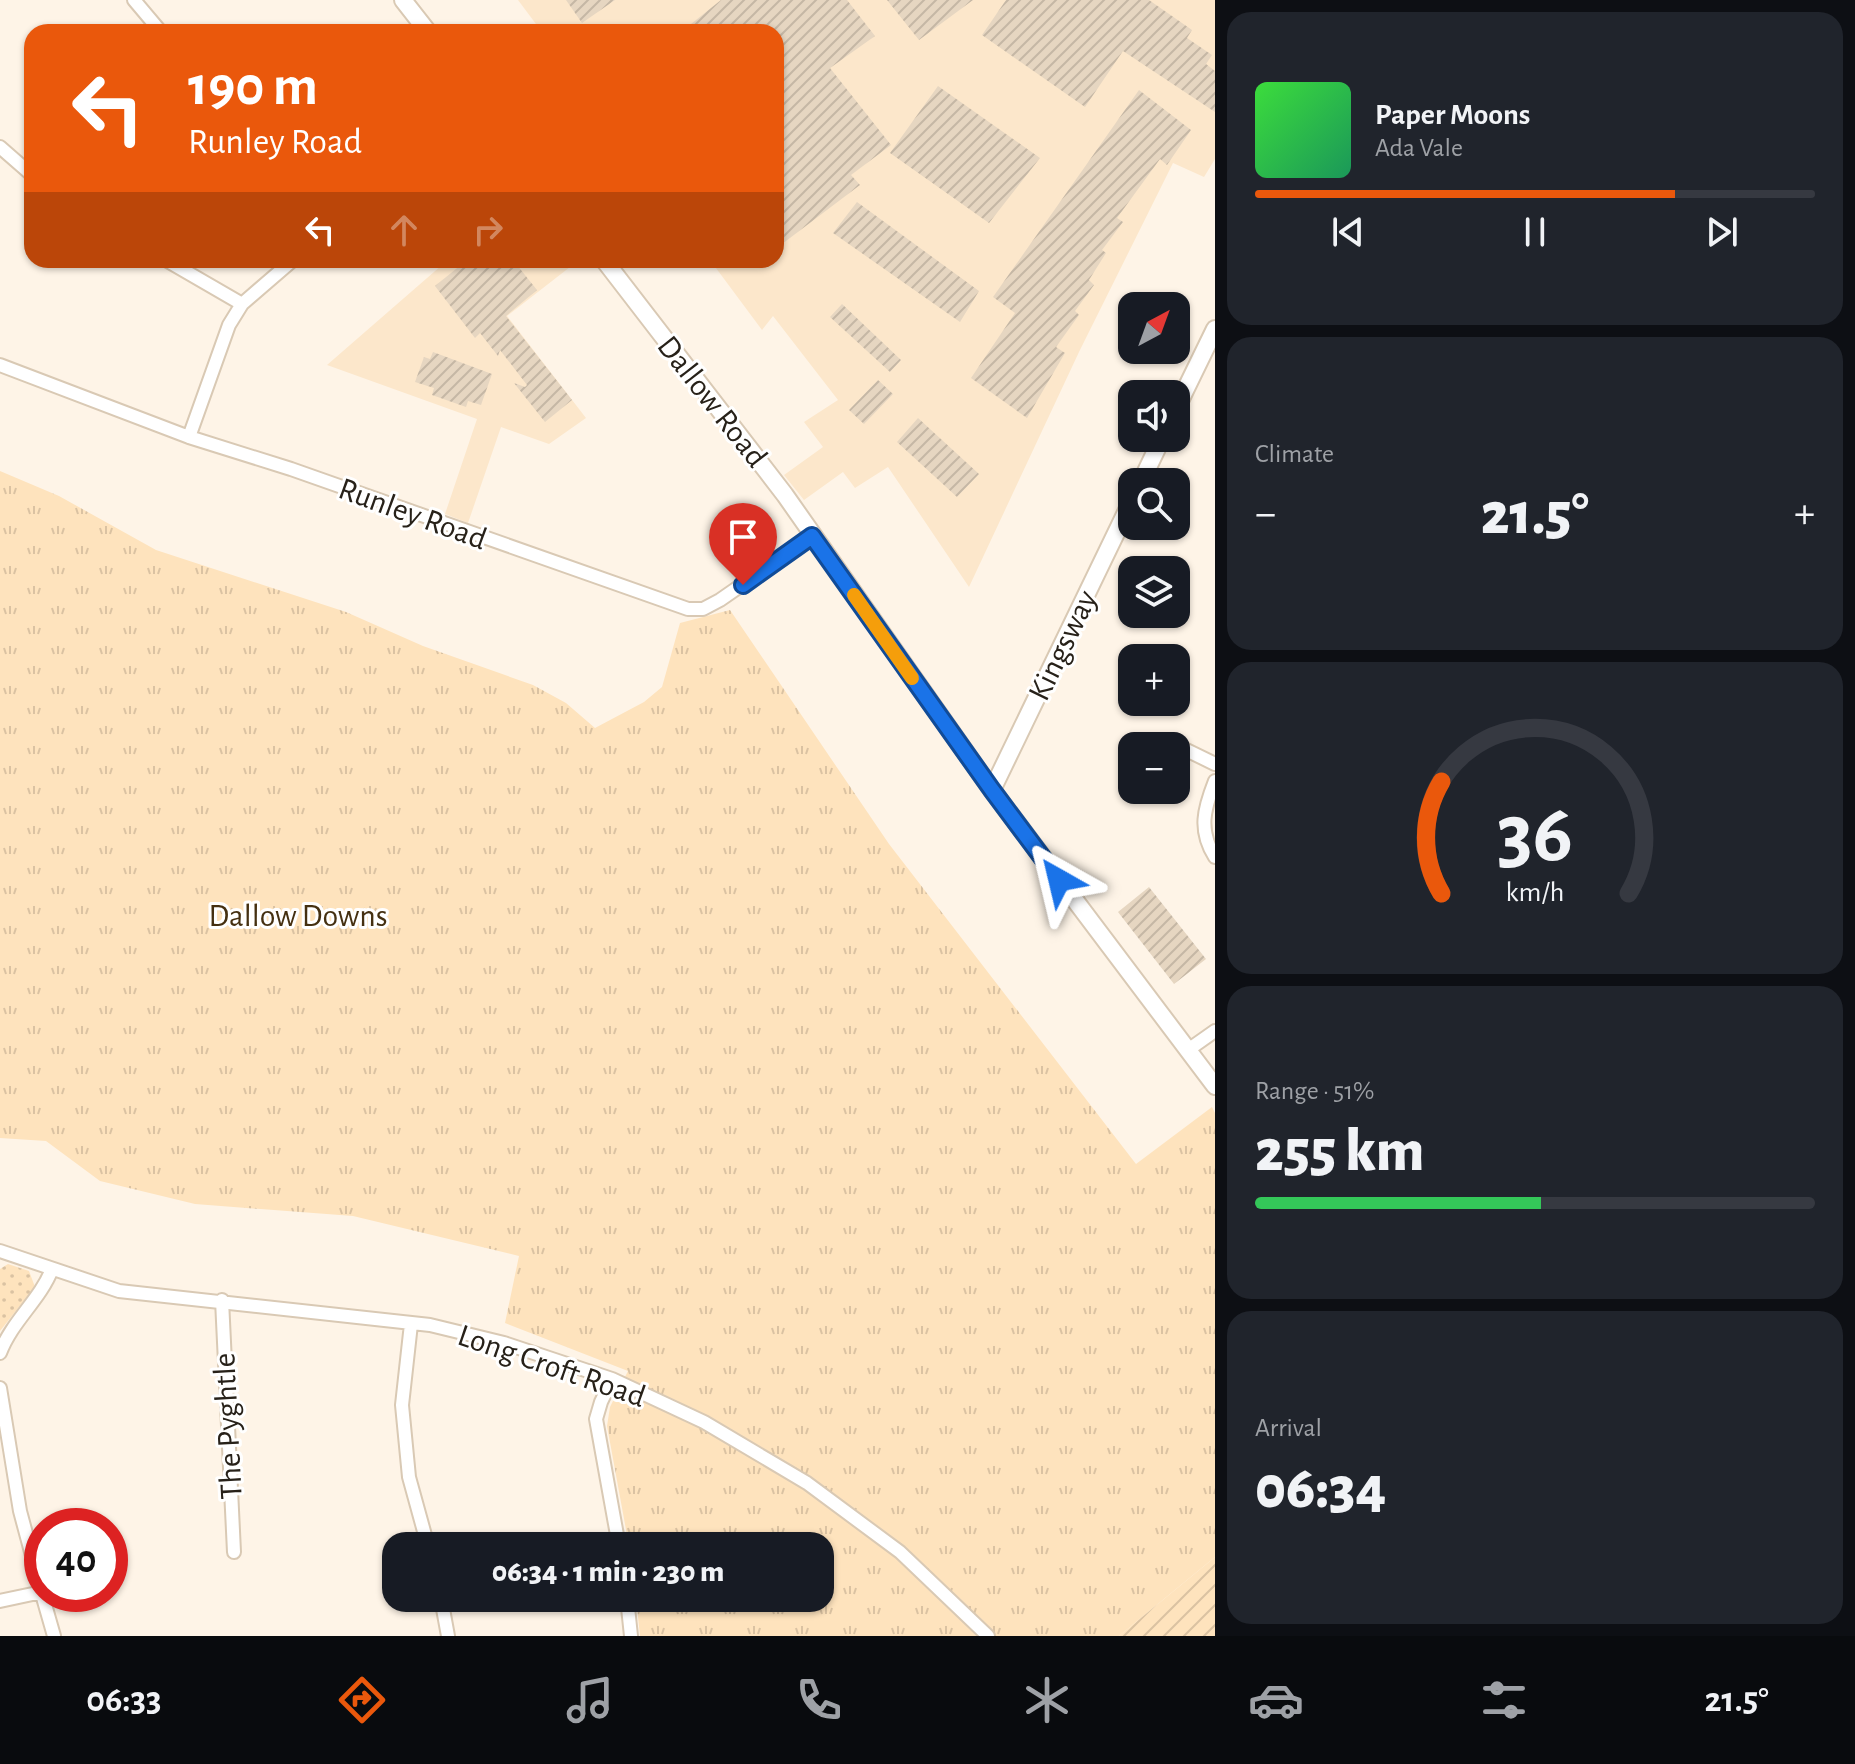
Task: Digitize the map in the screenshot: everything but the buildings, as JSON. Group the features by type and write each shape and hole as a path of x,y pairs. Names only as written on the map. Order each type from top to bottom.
{"street":[{"path":"134,0 154,24"},
{"path":"403,0 422,24"},
{"path":"0,147 24,168"},
{"path":"180,268 242,304"},
{"path":"189,437 229,325 242,304 284,268"},
{"name":"Dallow Road","path":"610,268 785,495 992,790 1215,1086"},
{"path":"1190,380 1215,329"},
{"name":"Runley Road","path":"0,365 189,437 291,469 688,609 703,609 720,600 812,536"},
{"name":"Kingsway","path":"992,790 1118,529"},
{"path":"1190,752 1215,764"},
{"path":"1215,781 1205,808 1205,841 1215,857"},
{"path":"1188,1050 1215,1031"},
{"name":"Long Croft Road","path":"0,1251 119,1291 430,1325 504,1343 612,1379 704,1422 807,1483 900,1552 988,1636"},
{"path":"0,1353 6,1335 45,1288 52,1269"},
{"name":"The Pyghtle","path":"222,1300 234,1552"},
{"path":"411,1324 402,1405 409,1477 424,1532"},
{"path":"612,1379 596,1419 616,1532"},
{"path":"0,1388 24,1526"},
{"path":"0,1601 24,1596"},
{"path":"47,1612 54,1636"},
{"path":"444,1612 448,1636"},
{"path":"628,1612 631,1636"}],"shaded area":[{"path":"518,0 1215,0 1215,159 1204,177 1173,163 1079,352 969,587 888,467 855,488 843,472 804,500 784,475 823,447 804,422 838,400 773,316 762,330 716,268 784,268 784,24 536,24"},
{"path":"439,268 569,268 507,316 586,418 549,444 501,427 468,523 445,514 477,419 327,365"}],"green space":[{"name":"Dallow Downs","path":"0,471 59,496 156,550 346,612 423,646 533,685 566,703 595,728 644,702 662,687 680,623 730,610 889,844 1136,1164 1212,1107 1215,1113 1215,1557 1119,1636 640,1636 637,1612 834,1612 834,1532 626,1532 607,1426 610,1407 628,1371 505,1323 519,1256 353,1216 195,1204 100,1181 46,1141 0,1138"},
{"path":"8,1264 29,1271 35,1287 0,1331 0,1269"},
{"path":"1215,1557 1215,1636 1119,1636"}],"slow traffic":[{"path":"854,595 912,678"}],"route":[{"path":"743,585 812,536 1059,880"}]}
